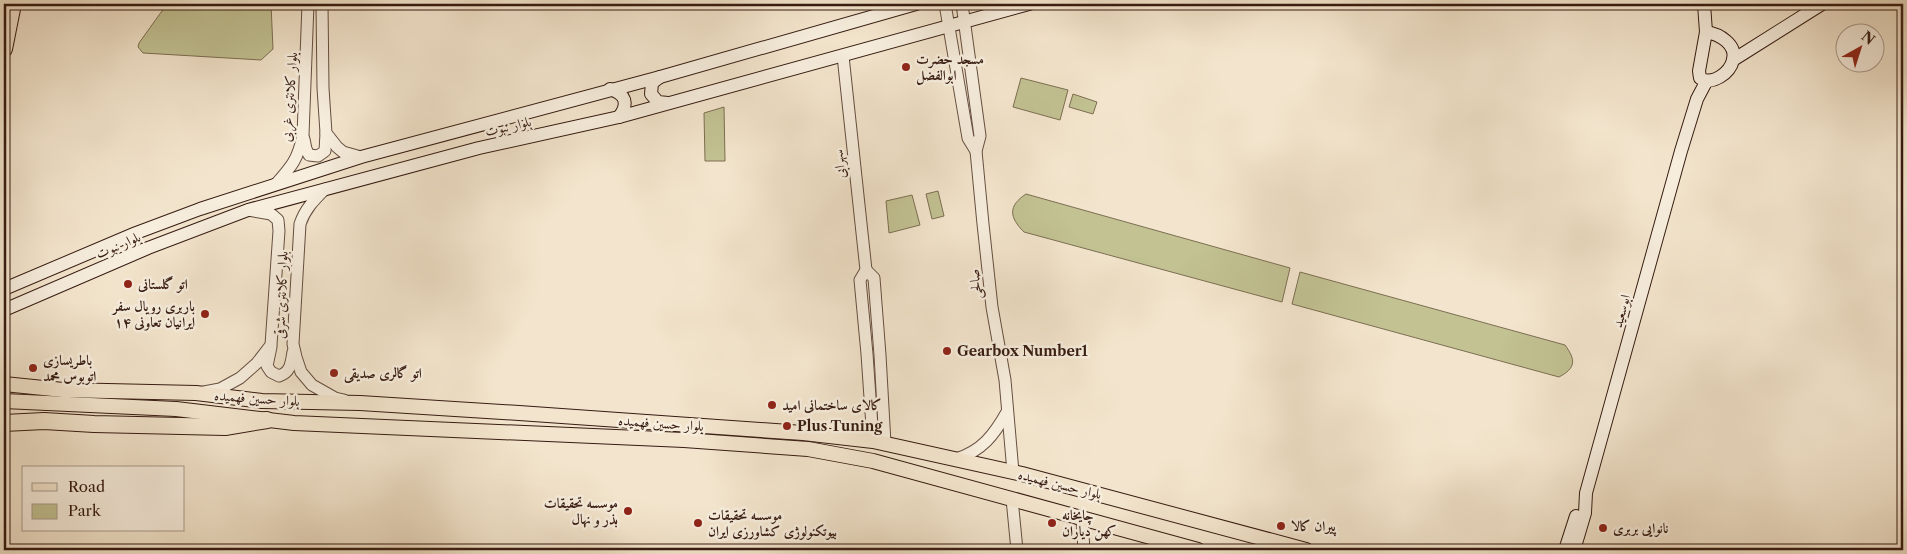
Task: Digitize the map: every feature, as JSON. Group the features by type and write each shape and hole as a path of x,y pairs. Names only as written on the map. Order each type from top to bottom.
{"highway":[{"path":"4,49 13,4"},
{"path":"4,422 44,421 225,427 267,420"}],"main road":[{"name":"بلوار نبوت","path":"4,289 136,232 361,157 660,77 916,4"},
{"name":"بلوار نبوت","path":"4,310 148,248 248,210 479,148 619,116 1029,4"},
{"path":"1704,4 1706,32 1699,71 1700,78 1706,82 1713,81 1726,70 1733,60 1822,4"},
{"path":"1706,32 1716,33 1724,37 1732,51 1733,60"},
{"path":"660,77 652,83 651,94 658,102 668,103"},
{"name":"ابوسعید","path":"1574,550 1585,513 1586,493 1681,151 1697,98 1706,82"},
{"path":"610,89 620,92 625,100 625,109 619,116"},
{"name":"بلوار حسین فهمیده","path":"4,384 63,390 196,393 262,401 360,403 543,414 803,433 879,442 1013,472 1250,534 1283,548 1306,550"},
{"name":"بلوار حسین فهمیده","path":"4,401 176,409 294,422 684,440 808,449 873,461 1198,550"},
{"path":"542,434 543,414"},
{"path":"1565,550 1586,493"},
{"path":"1250,534 1255,540 1256,550"}],"street":[{"name":"بلوار کلانتری غربی","path":"276,184 299,155 304,135 308,4"},
{"path":"304,135 309,155 318,156 325,151 322,4"},
{"name":"صالحی","path":"945,4 968,138 976,152"},
{"name":"صالحی","path":"962,4 980,136 976,152 992,307 1005,380 1013,472"},
{"name":"سهرابی","path":"843,56 866,270 874,278 880,355 879,442"},
{"path":"326,133 343,152 361,157"},
{"name":"بلوار کلانتری شرقی","path":"325,189 310,204 300,224 293,344 301,372 312,385 335,398 360,403"},
{"name":"بلوار کلانتری شرقی","path":"196,393 220,389 240,378 257,363 271,345 279,231 278,220 271,214 248,210"},
{"path":"274,290 296,292"},
{"path":"271,345 267,366 271,372 279,376 291,368 293,344"},
{"path":"956,459 980,448 994,434 1007,412"},
{"path":"1012,499 1017,550"},
{"path":"1082,519 1084,550"}],"green space":[{"path":"167,4 271,4 273,49 261,60 143,53 138,47 139,43"},
{"path":"1021,78 1068,90 1060,120 1013,107"},
{"path":"1073,94 1097,102 1093,114 1069,107"},
{"path":"724,107 725,161 705,161 704,113"},
{"path":"938,191 944,216 932,219 926,194"},
{"path":"1026,194 1290,268 1282,302 1024,232 1015,221 1013,212 1016,203"},
{"path":"912,195 920,225 889,233 886,201"},
{"path":"1300,272 1565,345 1571,355 1571,367 1565,374 1559,377 1292,304"}],"place":[{"name":"مسجد حضرت ابوالفضل","path":"906,67"},
{"name":"اتو گلستانی","path":"128,284"},
{"name":"باربری رویال سفر ایرانیان تعاونی ۱۴","path":"205,314"},
{"name":"Gearbox Number1","path":"947,351"},
{"name":"باطریسازی اتوبوس محمد","path":"33,368"},
{"name":"اتو گالری صدیقی","path":"334,373"},
{"name":"کالای ساختمانی امید","path":"772,405"},
{"name":"Plus Tuning","path":"787,426"},
{"name":"موسسه تحقیقات بذر و نهال","path":"628,511"},
{"name":"موسسه تحقیقات بیوتکنولوژی کشاورزی ایران","path":"698,523"},
{"name":"چایخانه کهن دیاران","path":"1052,523"},
{"name":"پیران کالا","path":"1281,526"},
{"name":"نانوایی بربری","path":"1603,528"}]}
